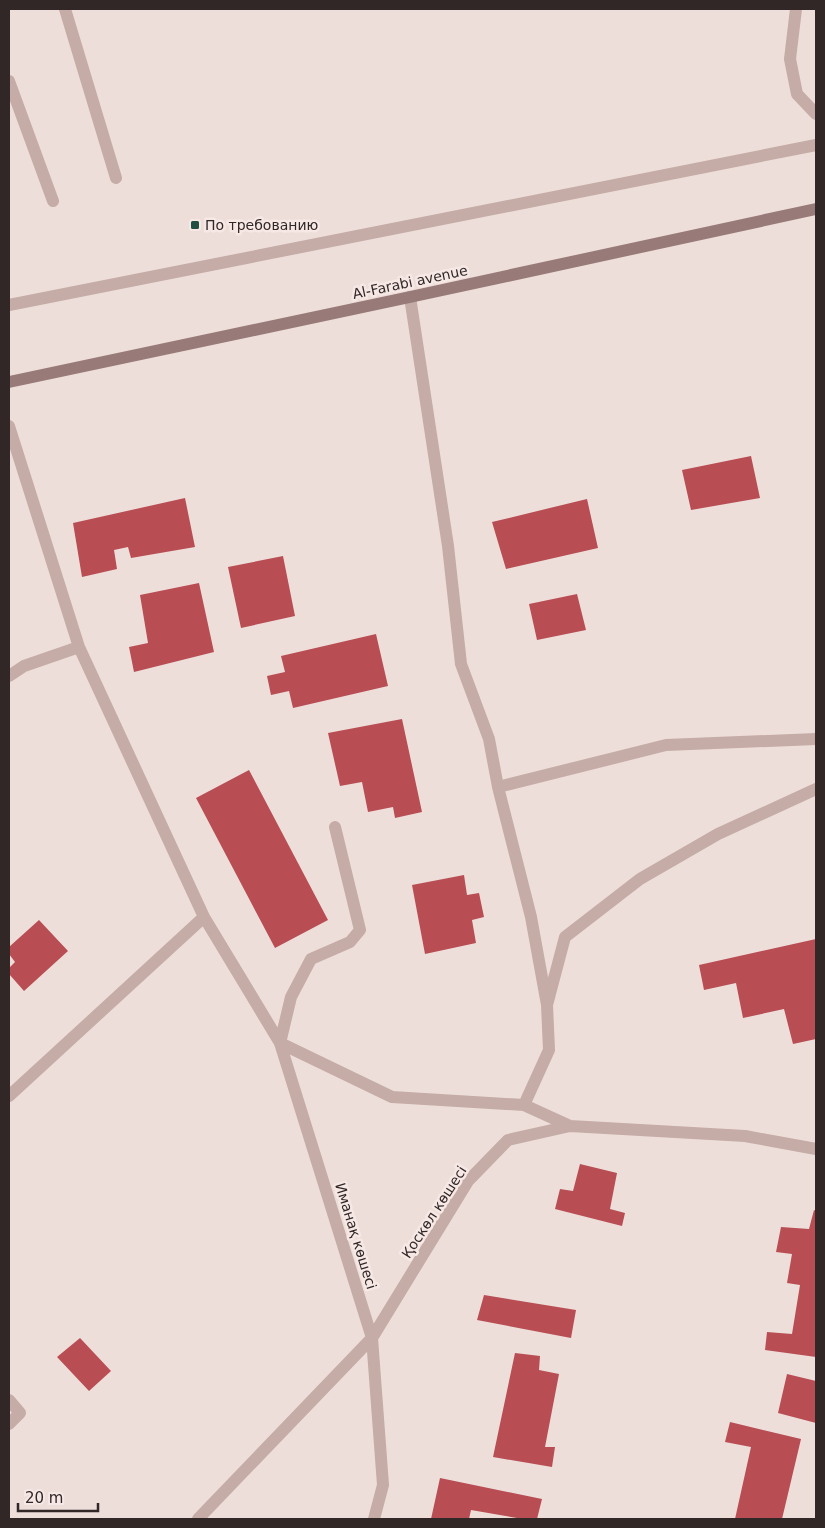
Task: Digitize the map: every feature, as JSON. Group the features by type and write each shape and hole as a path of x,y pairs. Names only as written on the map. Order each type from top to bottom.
{"main road":[{"name":"Al-Farabi avenue","path":"9,382 816,209"}],"street":[{"path":"65,9 116,178"},
{"path":"796,9 790,59 797,94 816,114"},
{"path":"9,81 53,200"},
{"path":"9,305 816,145"},
{"path":"410,297 448,546 461,664 489,739 498,787 531,917 547,1004 549,1050 524,1105"},
{"name":"Иманақ көшесі","path":"9,426 79,647 204,917 280,1043 372,1338"},
{"path":"9,676 24,666 79,647"},
{"path":"498,787 666,746 816,739"},
{"path":"547,1004 565,937 640,878 718,834 816,789"},
{"path":"335,827 360,930 350,942 310,959 291,997 280,1043 392,1097 524,1105 570,1126"},
{"path":"9,1096 204,917"},
{"name":"Қоскөл көшесі","path":"372,1338 468,1181 508,1140 570,1126 744,1136 816,1149"},
{"path":"198,1519 372,1338"},
{"path":"372,1338 383,1485 374,1519"},
{"path":"9,1400 20,1413 9,1424"}],"building":[{"path":"751,456 760,498 691,510 682,470"},
{"path":"185,498 195,547 131,558 128,547 114,550 117,569 82,577 73,523"},
{"path":"587,499 598,548 506,569 492,522"},
{"path":"283,556 295,616 241,628 228,567"},
{"path":"199,583 214,652 134,672 129,647 148,643 140,595"},
{"path":"577,594 586,630 537,640 529,604"},
{"path":"376,634 388,686 293,708 289,691 271,695 267,676 285,672 281,656"},
{"path":"402,719 422,812 395,818 393,807 368,812 362,782 340,786 328,733"},
{"path":"249,770 328,920 275,948 196,798"},
{"path":"464,875 467,895 479,893 484,917 472,920 476,943 425,954 412,885"},
{"path":"39,920 68,951 24,991 9,974 9,968 15,962 9,954 9,947"},
{"path":"816,939 816,1039 793,1044 784,1009 743,1018 736,983 704,990 699,965"},
{"path":"580,1164 617,1173 610,1209 625,1213 622,1226 555,1209 560,1189 573,1191"},
{"path":"814,1210 816,1211 816,1357 765,1350 767,1332 792,1334 800,1285 787,1283 792,1254 776,1252 781,1227 809,1229"},
{"path":"484,1295 576,1310 571,1338 477,1320"},
{"path":"80,1338 111,1371 89,1391 57,1357"},
{"path":"515,1353 540,1356 539,1370 559,1374 545,1447 555,1447 552,1467 493,1457"},
{"path":"787,1374 816,1381 816,1423 778,1413"},
{"path":"730,1422 801,1439 782,1519 735,1519 751,1447 725,1442"},
{"path":"440,1478 542,1499 537,1519 523,1519 471,1510 469,1519 431,1519"}],"place":[{"name":"По требованию","path":"195,225"}]}
